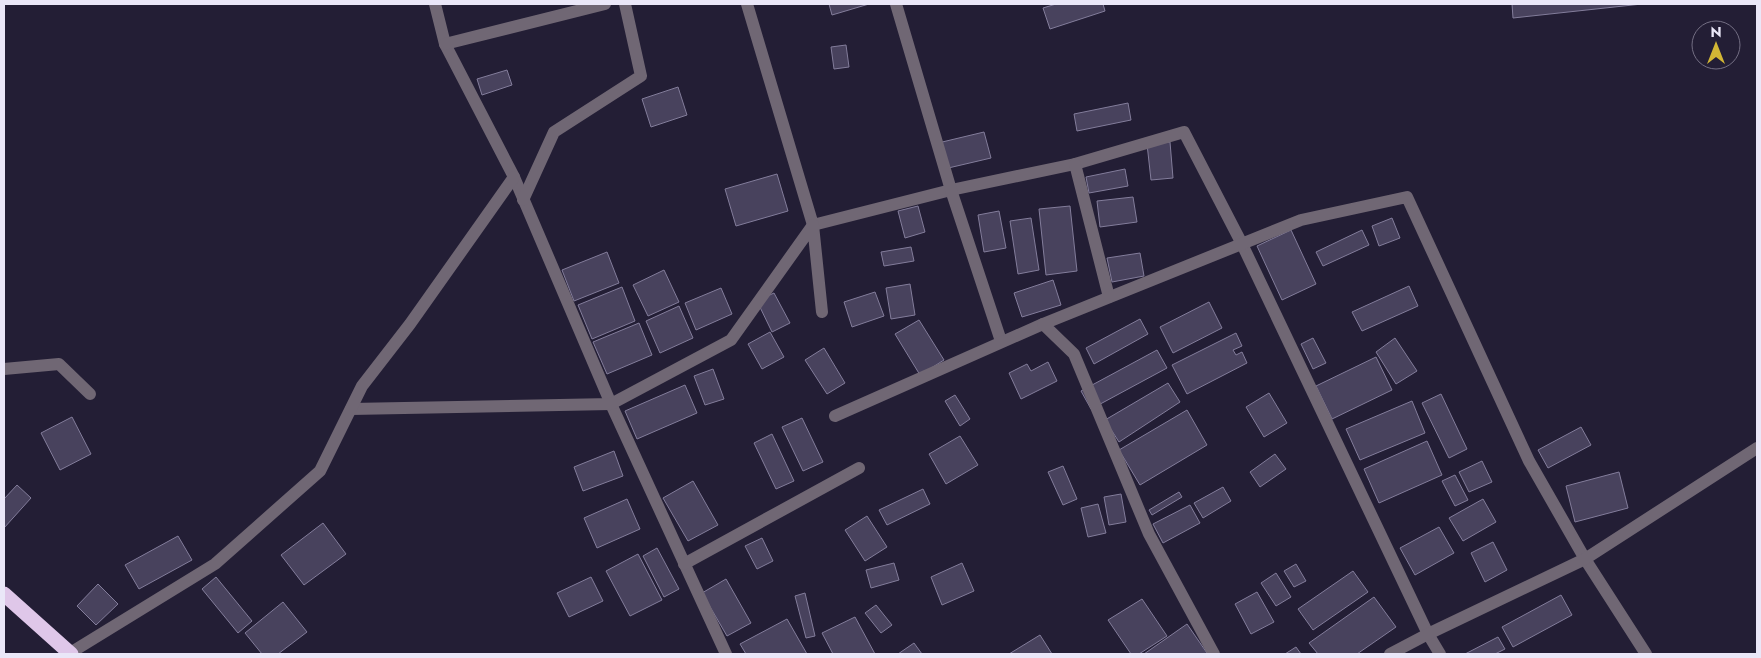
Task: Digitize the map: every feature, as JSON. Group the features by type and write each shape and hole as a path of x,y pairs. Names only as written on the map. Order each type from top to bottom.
{"highway":[{"path":"4,594 70,654"}],"street":[{"path":"435,4 445,44 514,177 611,404 726,654"},
{"path":"445,44 605,4"},
{"path":"524,200 554,132 641,76 625,4"},
{"path":"747,4 813,225 822,312"},
{"path":"896,4 952,190 1001,341"},
{"path":"350,409 611,404 731,340 813,225 952,190 1075,164 1184,132 1242,244 1428,634 1440,654"},
{"path":"1075,164 1109,297"},
{"path":"70,654 215,564 320,471 362,386 410,324 514,177"},
{"path":"835,416 1001,341 1301,220 1407,197 1529,461 1585,559 1646,654"},
{"path":"1043,324 1074,354 1149,534 1214,654"},
{"path":"4,369 59,364 90,394"},
{"path":"1390,654 1585,559 1757,448"},
{"path":"684,564 859,468"}],"building":[{"path":"829,4 869,4 832,15"},
{"path":"1056,4 1103,4 1105,11 1050,29 1043,8"},
{"path":"1512,4 1642,4 1513,18"},
{"path":"846,45 849,67 834,69 831,47"},
{"path":"507,70 512,85 482,95 477,79"},
{"path":"678,87 687,115 651,127 642,99"},
{"path":"1128,103 1131,120 1077,131 1074,114"},
{"path":"984,132 991,158 944,169 938,143"},
{"path":"1170,142 1173,178 1151,180 1147,144"},
{"path":"1125,169 1128,186 1089,193 1086,177"},
{"path":"777,174 788,211 736,226 725,189"},
{"path":"1133,197 1137,222 1100,227 1097,201"},
{"path":"918,206 925,232 905,238 898,211"},
{"path":"1070,206 1077,271 1046,275 1039,209"},
{"path":"999,211 1006,248 984,252 978,215"},
{"path":"1031,218 1039,270 1018,274 1010,221"},
{"path":"1392,218 1400,238 1379,246 1372,226"},
{"path":"1291,230 1316,284 1282,300 1257,246"},
{"path":"1362,230 1369,245 1323,266 1316,252"},
{"path":"911,247 914,261 884,266 881,252"},
{"path":"607,252 619,283 574,301 562,270"},
{"path":"1140,253 1144,276 1112,282 1107,258"},
{"path":"664,270 679,302 648,316 633,285"},
{"path":"1053,280 1061,305 1022,317 1014,293"},
{"path":"910,284 915,315 891,319 886,288"},
{"path":"1409,286 1418,306 1362,331 1352,312"},
{"path":"622,287 635,321 592,339 578,305"},
{"path":"721,288 732,314 696,330 685,303"},
{"path":"875,292 884,316 852,327 844,302"},
{"path":"774,293 790,323 772,332 757,301"},
{"path":"1209,302 1222,328 1173,353 1160,327"},
{"path":"679,306 693,338 660,353 646,321"},
{"path":"1140,319 1148,334 1094,364 1086,348"},
{"path":"919,320 944,360 920,375 895,334"},
{"path":"639,323 652,355 607,374 593,342"},
{"path":"770,332 784,357 762,369 748,344"},
{"path":"1236,333 1242,346 1233,350 1236,355 1242,352 1247,363 1187,394 1172,365"},
{"path":"1313,338 1326,363 1313,369 1301,344"},
{"path":"1395,338 1417,371 1396,384 1376,352"},
{"path":"824,348 845,383 827,394 805,360"},
{"path":"1157,350 1167,368 1091,409 1081,391"},
{"path":"1376,357 1392,390 1332,419 1316,386"},
{"path":"1048,362 1057,381 1021,399 1009,373 1027,364 1031,371"},
{"path":"713,369 724,399 705,405 694,376"},
{"path":"1168,383 1180,402 1119,442 1105,420"},
{"path":"685,385 697,413 637,439 625,411"},
{"path":"1269,393 1287,423 1264,437 1246,407"},
{"path":"1441,394 1467,449 1449,458 1422,403"},
{"path":"955,395 970,419 960,426 945,401"},
{"path":"1412,401 1425,433 1360,460 1346,429"},
{"path":"1187,410 1207,445 1140,485 1119,450"},
{"path":"72,417 91,454 60,470 41,433"},
{"path":"802,418 823,462 803,471 782,427"},
{"path":"1581,427 1591,445 1548,468 1538,450"},
{"path":"772,434 794,481 776,489 754,443"},
{"path":"960,436 978,465 946,484 929,454"},
{"path":"1427,441 1442,475 1379,503 1364,469"},
{"path":"614,451 623,476 583,491 574,467"},
{"path":"1275,454 1286,469 1260,487 1250,472"},
{"path":"1482,461 1492,482 1469,492 1459,472"},
{"path":"1063,466 1077,499 1063,505 1048,472"},
{"path":"1619,472 1628,508 1575,522 1566,486"},
{"path":"1455,475 1468,500 1455,506 1442,481"},
{"path":"693,481 718,525 688,541 663,498"},
{"path":"17,485 31,498 4,528 4,499"},
{"path":"1223,487 1231,501 1203,518 1194,503"},
{"path":"923,489 930,504 887,525 879,510"},
{"path":"1179,492 1182,497 1152,515 1149,510"},
{"path":"1121,494 1126,522 1109,525 1104,497"},
{"path":"627,499 640,529 597,548 584,518"},
{"path":"1483,499 1496,522 1463,541 1449,518"},
{"path":"1098,504 1106,533 1088,537 1081,508"},
{"path":"1190,505 1200,523 1163,543 1153,524"},
{"path":"867,516 887,547 865,561 845,530"},
{"path":"323,523 346,554 304,585 281,555"},
{"path":"1439,527 1454,553 1415,575 1400,548"},
{"path":"178,536 192,560 139,589 125,565"},
{"path":"762,538 773,561 757,569 745,546"},
{"path":"1493,542 1507,570 1485,582 1471,553"},
{"path":"657,548 679,589 664,597 643,556"},
{"path":"638,554 662,600 630,616 606,571"},
{"path":"894,563 899,580 871,588 866,570"},
{"path":"962,563 974,591 942,605 931,577"},
{"path":"1296,564 1306,581 1294,587 1284,571"},
{"path":"1353,571 1368,592 1313,630 1298,609"},
{"path":"1276,573 1291,597 1276,606 1261,583"},
{"path":"216,577 252,621 238,633 202,589"},
{"path":"591,577 603,601 569,617 557,593"},
{"path":"726,579 751,623 727,636 702,593"},
{"path":"98,584 118,604 96,625 77,606"},
{"path":"1257,592 1274,622 1251,634 1235,604"},
{"path":"805,593 815,636 806,638 795,596"},
{"path":"1561,595 1572,615 1513,647 1502,627"},
{"path":"1374,597 1396,627 1357,654 1318,654 1309,643"},
{"path":"1142,599 1167,636 1139,654 1131,654 1108,620"},
{"path":"283,602 307,632 278,654 262,654 245,633"},
{"path":"876,605 892,625 881,633 865,613"},
{"path":"855,617 875,654 833,654 822,633"},
{"path":"787,619 807,654 746,654 740,644"},
{"path":"1187,624 1207,653 1144,654"},
{"path":"1040,635 1052,654 1009,654"},
{"path":"1498,637 1505,649 1495,654 1465,654"},
{"path":"914,643 922,654 898,654"},
{"path":"1296,647 1301,654 1285,654"}]}
